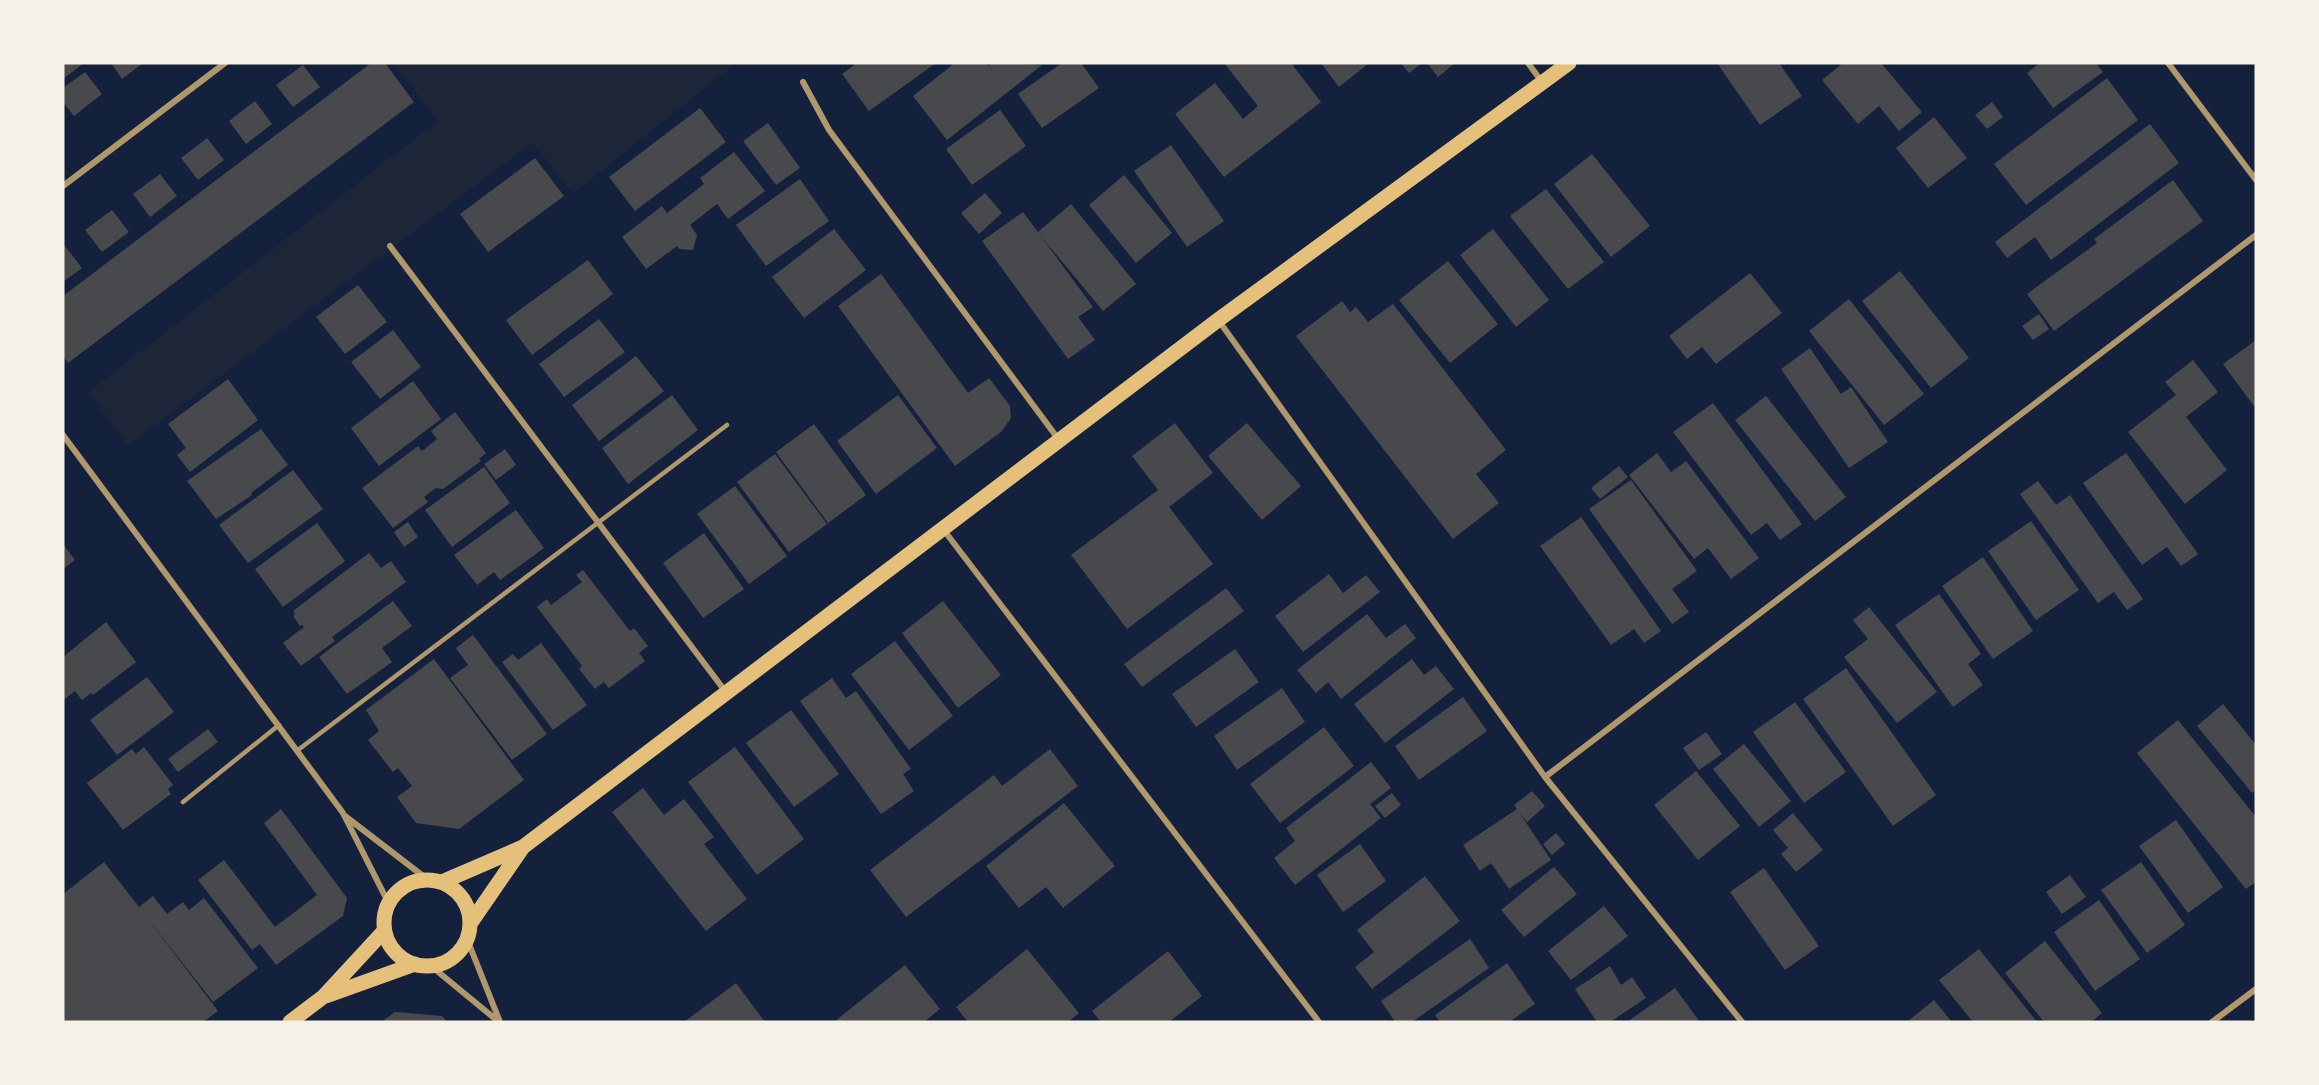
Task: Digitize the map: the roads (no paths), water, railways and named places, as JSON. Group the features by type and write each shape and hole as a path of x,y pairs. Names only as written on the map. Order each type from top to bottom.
{"main road":[{"path":"423,965 395,952 384,931 384,916 388,902 405,885 435,880 522,847 1218,320 1569,63"},
{"path":"323,997 452,958 522,847"},
{"path":"435,880 463,899 468,932"},
{"path":"290,1022 323,997 384,931"}],"street":[{"path":"63,186 225,63"},
{"path":"1528,63 1543,83"},
{"path":"2168,63 2256,180"},
{"path":"803,82 829,130 1059,440"},
{"path":"1545,777 2256,235"},
{"path":"390,246 600,522 725,692"},
{"path":"1218,320 1545,777 1742,1022"},
{"path":"63,435 343,813 388,902"},
{"path":"943,528 1319,1022"},
{"path":"343,813 435,880"},
{"path":"468,932 500,1022"},
{"path":"423,965 500,1022"},
{"path":"2212,1022 2256,989"}],"lane":[{"path":"298,750 727,425"},
{"path":"183,802 279,725"}]}
